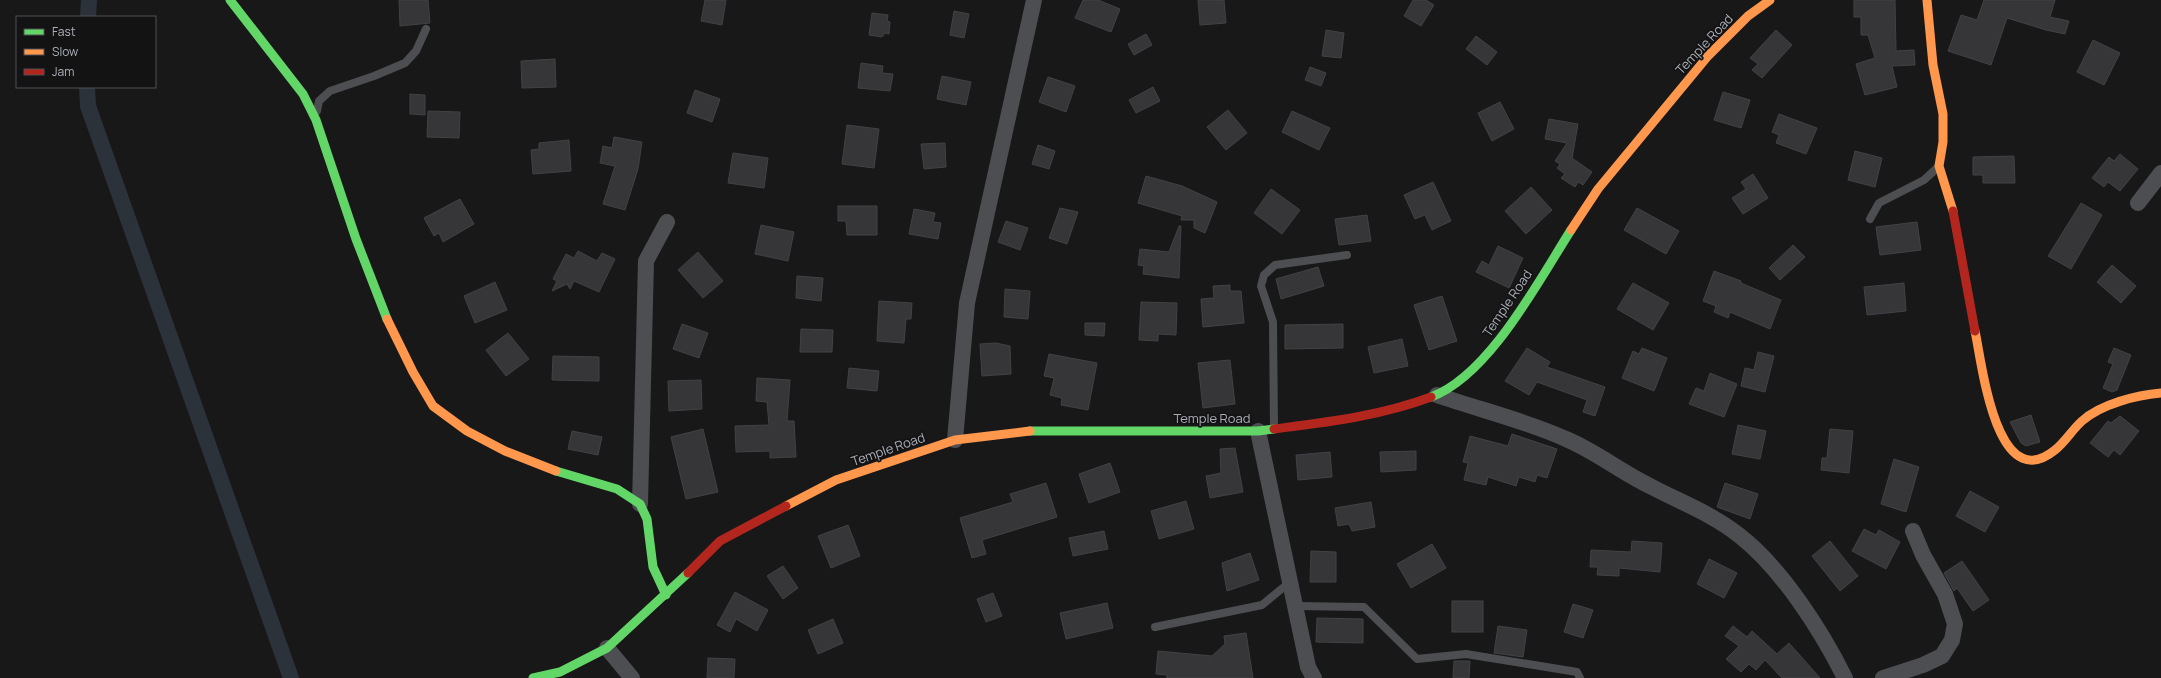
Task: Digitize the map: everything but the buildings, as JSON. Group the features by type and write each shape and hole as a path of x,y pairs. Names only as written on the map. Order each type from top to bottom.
{"street":[{"path":"230,0 304,94 316,120 356,239 387,319 413,372 433,406 467,431 505,451 558,472 617,489 640,504"},
{"path":"956,440 967,303 1034,0"},
{"name":"Temple Road","path":"533,678 560,672 607,648 666,595 720,541 836,480 956,440 1036,430 1258,431 1357,418 1400,408 1437,395 1470,373 1499,342 1598,189 1708,56 1748,16 1770,0"},
{"path":"1927,0 1933,65 1943,114 1943,142 1939,166 1953,212 1989,403 2001,434 2012,453 2025,459 2038,460 2055,450 2083,420 2105,408 2139,395 2161,394"},
{"path":"2138,203 2161,173"},
{"path":"666,595 653,567 647,519 640,504 646,261 667,222"},
{"path":"1437,395 1518,420 1567,439 1630,476 1714,518 1740,536 1774,570 1802,606 1824,639 1845,678"},
{"path":"1258,431 1308,667 1314,678"},
{"path":"1883,678 1923,665 1942,656 1952,640 1954,624 1945,594 1923,555 1913,531"},
{"path":"607,648 632,678"}],"lane":[{"path":"316,120 319,101 330,91 374,76 405,63 416,51 426,29"},
{"path":"1870,219 1879,203 1924,180 1939,166"},
{"path":"1274,429 1273,322 1261,286 1264,275 1275,265 1347,255"},
{"path":"1155,627 1262,605 1290,582"},
{"path":"1295,606 1364,607 1417,659 1466,654 1577,672 1580,678"}],"waterway":[{"path":"88,16 89,0"},
{"path":"87,88 88,106 291,678"}],"traffic: fast":[{"path":"230,0 303,94 316,120 356,239 387,319"},
{"path":"1431,397 1452,386 1473,369 1492,348 1528,299 1571,230"},
{"path":"1030,431 1258,431 1274,429"},
{"path":"556,471 617,489 640,504 647,519 653,567 666,595"},
{"path":"533,678 560,672 607,648 688,573"}],"traffic: slow":[{"path":"1571,230 1598,189 1708,56 1748,16 1770,0"},
{"path":"1927,0 1933,65 1943,114 1943,142 1939,166 1953,211"},
{"path":"387,319 413,372 433,406 467,431 505,451 556,471"},
{"path":"1975,331 1982,370 1996,420 2006,442 2019,456 2035,460 2055,450 2082,421 2099,410 2130,398 2161,393"},
{"path":"786,506 836,480 955,440 1030,431"}],"traffic: jam":[{"path":"1953,211 1975,331"},
{"path":"1274,429 1373,414 1412,404 1431,397"},
{"path":"688,573 720,541 786,506"}]}
